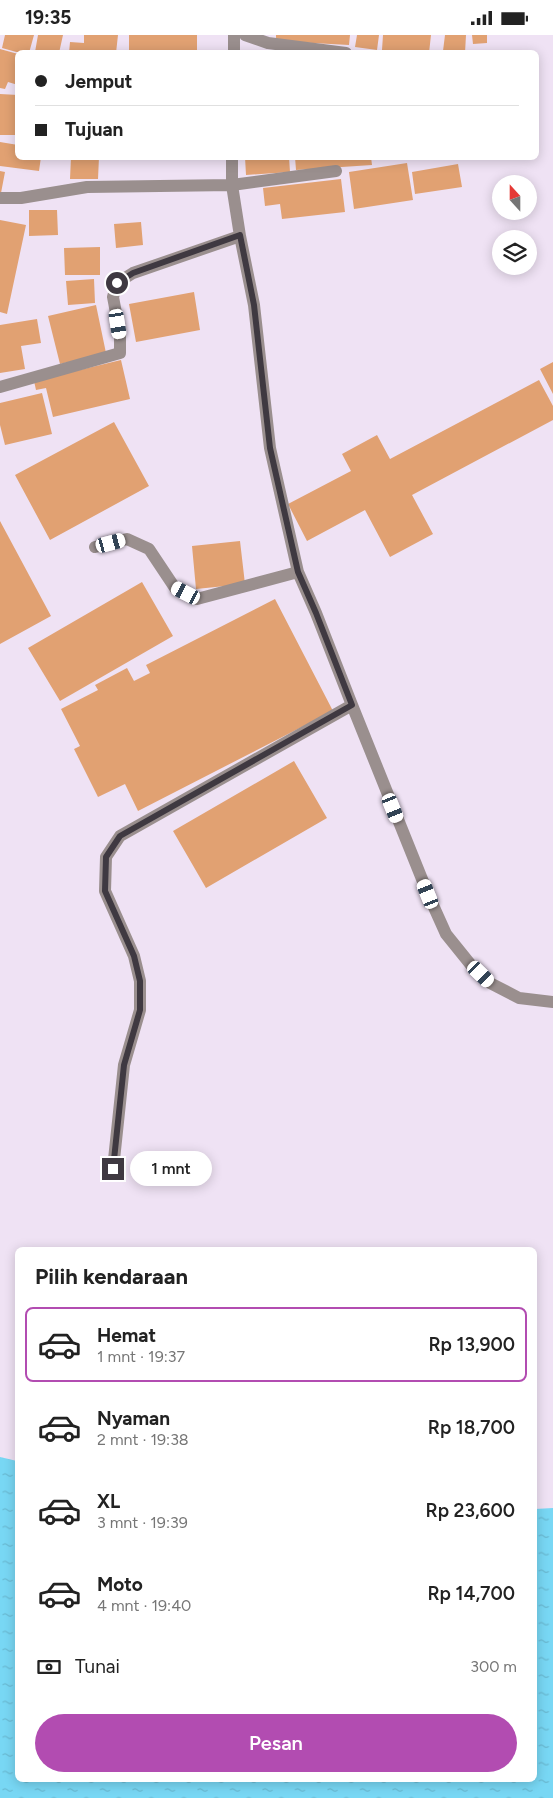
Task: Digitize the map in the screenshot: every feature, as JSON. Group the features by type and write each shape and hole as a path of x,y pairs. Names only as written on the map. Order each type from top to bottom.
{"street":[{"path":"234,35 234,50"},
{"path":"245,35 268,43 323,50"},
{"path":"232,160 232,185 254,305 270,448 298,572 428,894 446,934 471,965 490,983 518,998 553,1001"},
{"path":"0,198 21,198 87,187 232,185 336,171"},
{"path":"0,387 120,353 120,334 113,297 117,283 133,273 240,235"},
{"path":"95,547 127,539 149,549 175,588 197,599 298,572"},
{"path":"113,1169 124,1065 140,1010 140,981 134,956 105,891 106,857 120,836 352,705"}],"water":[{"path":"0,1457 15,1461 15,1782 537,1782 537,1509 553,1508 553,1798 0,1798"}],"building":[{"path":"5,35 34,35 30,50 15,50 15,52 2,48"},
{"path":"38,35 63,35 60,50 35,50"},
{"path":"84,35 118,35 116,50 69,50 70,42 84,43"},
{"path":"129,35 197,35 197,50 129,50"},
{"path":"276,35 350,35 349,45 276,41"},
{"path":"357,35 379,35 377,50 355,47"},
{"path":"383,35 431,35 429,50 382,50"},
{"path":"445,35 466,35 465,50 443,50"},
{"path":"472,35 487,35 487,43 473,44"},
{"path":"0,49 15,53 15,84 8,82 5,89 0,88"},
{"path":"0,94 15,95 15,135 0,135"},
{"path":"0,142 15,144 15,160 41,160 39,171 0,166"},
{"path":"71,160 99,160 98,179 70,179"},
{"path":"245,160 289,160 290,172 246,175"},
{"path":"295,160 371,160 372,165 296,170"},
{"path":"407,163 413,200 354,209 349,172"},
{"path":"458,164 462,187 415,194 412,172"},
{"path":"0,171 5,172 1,193 0,193"},
{"path":"341,179 345,212 282,219 280,204 265,206 263,188"},
{"path":"29,210 57,210 58,235 29,236"},
{"path":"0,220 26,225 7,314 0,312"},
{"path":"141,222 143,245 116,248 114,224"},
{"path":"100,247 100,275 65,275 64,248"},
{"path":"94,279 95,303 68,305 66,281"},
{"path":"194,292 200,330 136,342 129,304"},
{"path":"96,305 106,353 60,364 48,316"},
{"path":"37,319 41,343 21,346 25,369 0,373 0,325"},
{"path":"121,360 130,399 53,417 46,388 36,390 34,381"},
{"path":"553,362 553,394 540,369"},
{"path":"539,380 553,406 553,420 412,495 433,534 390,557 365,510 307,541 288,504 351,471 342,454 377,435 390,459"},
{"path":"42,393 52,434 5,445 0,425 0,403"},
{"path":"114,422 149,486 50,540 15,475"},
{"path":"0,521 51,616 0,644"},
{"path":"240,541 245,584 196,589 192,546"},
{"path":"142,582 173,636 60,701 28,648"},
{"path":"275,599 333,711 138,811 125,784 98,797 74,749 80,746 61,709 98,690 95,685 127,668 134,681 150,673 146,665"},
{"path":"294,761 327,818 206,888 173,831"}],"route":[{"path":"113,1169 124,1065 140,1010 140,981 134,956 105,891 106,857 120,836 352,705 298,572 270,448 254,305 240,235 133,273 117,283"}]}
